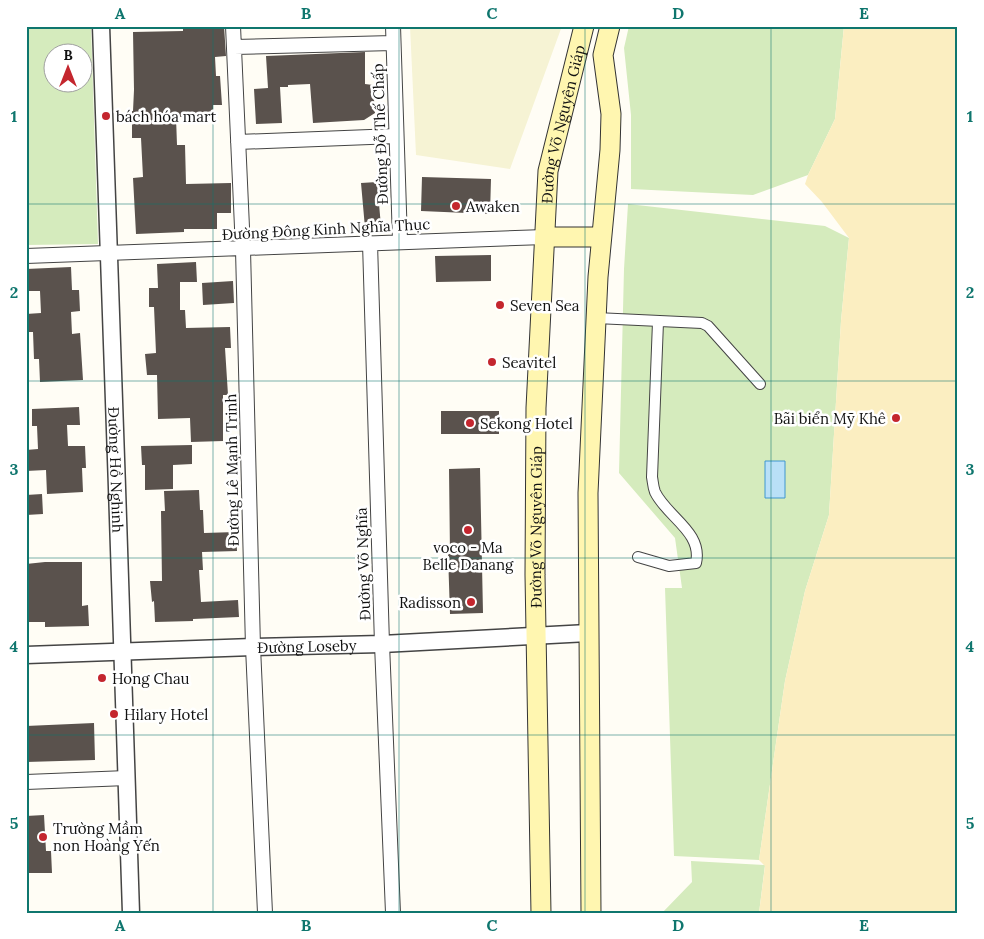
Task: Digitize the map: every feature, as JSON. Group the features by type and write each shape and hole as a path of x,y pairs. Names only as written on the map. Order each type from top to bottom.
{"main road":[{"name":"Đường Võ Nguyên Giáp","path":"541,913 536,636 536,408 544,237 548,171 584,26"},
{"name":"Đường Võ Nguyên Giáp","path":"591,913 588,493 601,237 610,150 611,114 602,55 610,26"},
{"path":"544,237 601,237"}],"street":[{"name":"Đường Hồ Nghinh","path":"101,26 124,651 131,913"},
{"name":"Đường Lê Mạnh Trinh","path":"233,26 243,250 253,647 265,913"},
{"name":"Đường Đỗ Thế Chấp","path":"393,26 400,241"},
{"path":"234,47 393,43"},
{"path":"238,142 396,136"},
{"name":"Đường Đông Kinh Nghĩa Thục","path":"26,256 243,250 400,241 544,237"},
{"name":"Đường Võ Nghĩa","path":"370,243 382,644 393,913"},
{"path":"596,318 694,322 708,326 760,384"},
{"path":"638,557 669,566 696,563 698,553 692,538 659,500 654,490 652,477 658,322"},
{"name":"Đường Loseby","path":"26,655 382,644 588,633"},
{"path":"26,782 127,778"}],"shaded area":[{"path":"410,26 562,26 510,169 416,155"}],"green space":[{"path":"26,26 91,26 92,42 42,42 42,92 92,92 92,57 98,244 26,245"},
{"path":"629,26 844,26 835,119 808,175 753,195 631,189 631,115 624,48"},
{"path":"628,204 825,226 849,238 841,321 829,515 805,591 785,681 759,860 674,856 665,588 682,588 675,538 619,473 624,269"},
{"path":"691,861 765,865 759,913 662,913 692,882"}],"sand":[{"name":"Bãi biển Mỹ Khê","path":"844,26 958,26 958,913 759,913 765,866 759,860 785,681 805,591 829,515 841,321 849,238 822,202 805,184 835,119"}],"water":[{"path":"765,461 785,461 785,498 765,498"}],"building":[{"path":"183,26 224,26 226,56 215,57 216,76 220,76 222,105 213,105 213,116 176,117 177,145 185,145 186,184 231,183 231,213 217,213 217,229 184,229 184,232 136,234 133,178 143,177 141,138 132,138 134,90 133,32 183,31"},
{"path":"365,52 365,84 373,85 375,113 364,120 313,123 310,84 288,85 288,87 280,87 282,123 256,124 254,89 268,88 266,56"},
{"path":"422,177 491,179 490,214 421,211"},
{"path":"377,182 381,226 365,228 361,183"},
{"path":"491,255 491,281 436,282 435,256"},
{"path":"196,262 197,282 180,282 180,310 185,310 186,328 230,327 231,348 225,348 228,395 223,395 223,441 191,442 190,418 158,419 157,375 147,375 145,354 156,353 154,307 149,307 149,288 158,288 157,264"},
{"path":"71,267 72,290 79,290 80,311 71,312 72,334 80,333 83,380 40,382 39,359 34,359 33,332 26,332 26,314 41,313 40,291 26,291 26,269"},
{"path":"233,281 234,303 203,305 202,283"},
{"path":"79,407 80,425 67,425 68,446 85,446 86,468 82,468 83,492 47,494 46,470 26,471 26,450 38,449 37,426 32,426 32,409"},
{"name":"Sekong Hotel","path":"441,411 499,411 499,434 441,434"},
{"path":"192,445 192,464 173,465 173,489 145,490 145,465 142,465 141,446"},
{"path":"480,468 483,613 450,614 448,554 450,554 449,469"},
{"path":"199,490 200,510 203,510 204,533 236,532 237,551 202,552 203,570 199,570 201,602 238,600 239,617 155,622 154,601 152,602 150,581 162,581 161,511 165,511 164,491"},
{"path":"42,494 43,514 26,515 26,495"},
{"path":"82,562 82,606 88,605 89,626 45,627 45,622 26,622 26,564"},
{"path":"94,723 95,760 26,762 26,726"},
{"path":"44,815 46,851 51,851 52,873 26,873 26,816"}],"place":[{"name":"bách hóa mart","path":"106,116"},
{"name":"Awaken","path":"456,206"},
{"name":"Seven Sea","path":"500,305"},
{"name":"Seavitel","path":"492,362"},
{"name":"Bãi biển Mỹ Khê","path":"896,418"},
{"name":"Sekong Hotel","path":"470,423"},
{"name":"voco - Ma Belle Danang","path":"468,530"},
{"name":"Radisson","path":"471,602"},
{"name":"Hong Chau","path":"102,678"},
{"name":"Hilary Hotel","path":"114,714"},
{"name":"Trường Mầm non Hoàng Yến","path":"43,837"}]}
